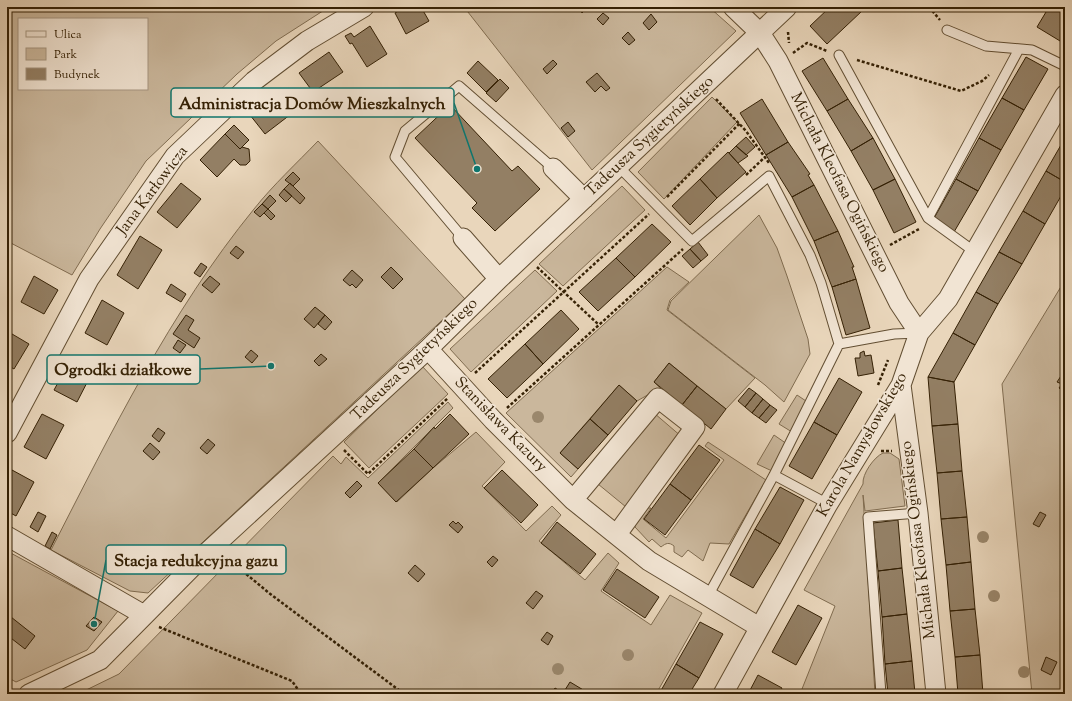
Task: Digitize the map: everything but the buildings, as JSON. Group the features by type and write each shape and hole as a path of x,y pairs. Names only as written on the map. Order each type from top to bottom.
{"street":[{"name":"Jana Karłowicza","path":"7,433 89,279 175,156 254,81 308,41 364,7"},
{"path":"733,7 760,33"},
{"name":"Tadeusza Sygietyńskiego","path":"30,694 100,660 150,621 202,556 428,349 499,279 787,7"},
{"name":"Michała Kleofasa Ogińskiego","path":"760,33 778,61 899,303 919,333"},
{"name":"Karola Namysłowskiego","path":"723,694 828,504 901,385 919,333 948,299 1065,95"},
{"path":"553,168 584,199"},
{"path":"463,238 499,279"},
{"name":"Stanisława Kazury","path":"428,349 494,420 573,500 650,561 759,627"},
{"name":"Michała Kleofasa Ogińskiego","path":"901,385 918,512 936,694"},
{"path":"573,500 658,398 695,427 617,534"},
{"path":"876,426 894,429 908,440"},
{"path":"7,536 150,621"}],"lane":[{"path":"947,30 986,46 1032,50 1065,66"},
{"path":"928,218 1019,49"},
{"path":"839,55 928,218 975,252"},
{"path":"463,238 395,157 405,131 459,86 553,168"},
{"path":"618,166 692,241 769,176 810,255 821,283 839,344 774,475 708,596"},
{"path":"839,344 891,334 919,333"},
{"path":"774,475 828,504"},
{"path":"881,694 868,517 918,512"}],"path":[{"path":"778,61 807,43 839,55 961,91 982,81"},
{"path":"332,438 368,474 462,385 658,206 740,124"},
{"path":"888,246 923,227 928,218"},
{"path":"494,420 692,241"},
{"path":"534,265 599,325"},
{"path":"875,391 882,371 891,356 893,344 891,334"},
{"path":"226,557 269,593 404,694"},
{"path":"150,621 292,681 300,694"}],"green space":[{"path":"7,7 329,7 276,41 237,74 146,161 100,229 72,275 7,241"},
{"path":"464,7 709,7 736,31 592,170"},
{"path":"712,97 737,122 664,199 638,172"},
{"path":"318,141 465,299 148,593 130,591 51,550 119,418 195,289 261,200"},
{"path":"622,186 645,210 563,286 539,264"},
{"path":"759,215 777,248 808,339 810,354 784,402 765,385 668,310 671,301"},
{"path":"667,267 689,282 670,300 667,310 755,378 726,409 669,363 654,382 660,388 637,401 619,385 560,453 578,469 571,477 506,413"},
{"path":"535,270 557,291 471,372 450,349"},
{"path":"1065,280 1065,694 1032,694 1002,384"},
{"path":"422,366 448,394 369,468 344,442"},
{"path":"797,395 809,403 792,432 779,424"},
{"path":"448,402 453,408 378,483 397,502 433,468 476,432 505,462 482,486 526,531 552,506 561,515 539,541 585,580 608,553 619,563 601,591 651,625 670,595 702,613 656,694 78,694 119,674 333,456 341,464 346,457 368,478"},
{"path":"654,413 682,437 626,507 598,484"},
{"path":"774,435 787,444 772,471 757,464"},
{"path":"708,442 766,480 729,544 710,543 703,561 688,550 682,557 674,552 674,546 671,544 666,544 661,547 652,539 649,542 635,527 635,523 647,508 651,508 643,519 666,538 724,460 705,446"},
{"path":"883,453 890,453 899,459 905,506 865,511 863,495 875,694 800,694 835,606 804,590 863,484 864,476 869,466"},
{"path":"7,551 118,611 87,650 16,682 7,677"}],"place":[{"name":"Administracja Domów Mieszkalnych","path":"477,169"},
{"name":"Ogrodki działkowe","path":"271,366"},
{"name":"Stacja redukcyjna gazu","path":"94,624"}]}
